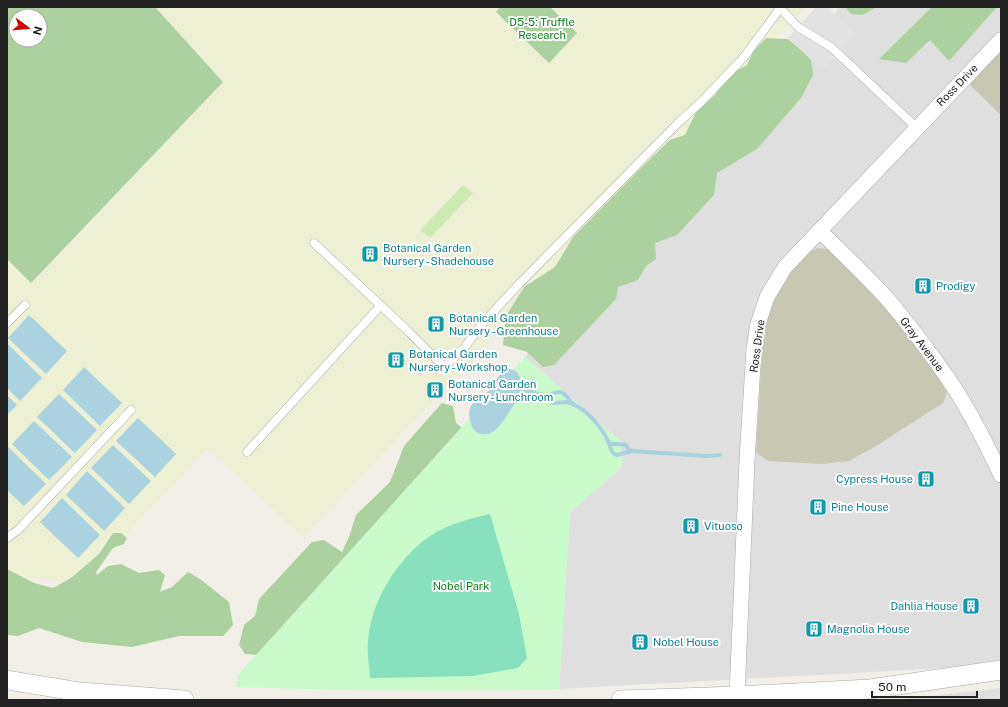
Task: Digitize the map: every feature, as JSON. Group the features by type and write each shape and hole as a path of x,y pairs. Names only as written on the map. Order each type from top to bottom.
{"street":[{"name":"Ross Drive","path":"737,698 754,349 758,324 767,297 785,267 1001,40"},
{"name":"Gray Avenue","path":"820,231 889,301 920,338 958,394 981,434 1001,475"},
{"path":"621,700 737,698 870,689 1001,670"},
{"path":"7,680 80,692 184,700"}],"lane":[{"path":"314,243 381,305 444,367 464,348 483,323 518,285 677,124 702,102 744,57 780,7 798,27 831,47 917,128"},
{"path":"7,323 24,305"},
{"path":"248,452 381,305"},
{"path":"7,538 18,530 131,410"}],"shaded area":[{"path":"816,7 827,7 856,33 822,70 788,38"},
{"path":"840,7 1001,7 1001,665 559,689 570,512 622,467 620,441 525,357"},
{"path":"1001,46 1001,115 970,85"},
{"path":"817,248 827,249 835,254 883,305 929,363 947,392 943,403 876,446 849,461 822,464 768,461 756,453 763,338 771,307 787,276 808,253"},
{"path":"1001,688 1001,700 898,700"}],"green space":[{"path":"7,7 155,7 223,82 31,283 7,259"},
{"path":"155,7 805,7 303,538 208,448 79,583 8,576 7,259 32,283 223,82"},
{"name":"D5-5: Truffle Research","path":"500,7 550,7 577,33 549,63 496,12"},
{"path":"844,7 877,7 862,15 851,14"},
{"path":"932,7 997,7 949,61 930,40 906,63 879,59"},
{"path":"766,38 788,39 811,58 813,75 801,98 757,149 717,173 714,195 677,235 655,243 656,259 646,266 638,280 618,287 616,299 554,365 543,367 527,352 503,345 506,316 524,287 555,267 573,237 670,140 685,135 696,112 715,95 728,75 747,65 754,50"},
{"path":"463,185 473,193 430,238 420,230"},
{"name":"Nobel Park","path":"525,357 620,441 622,467 570,512 559,689 397,690 236,687 238,675"},
{"path":"442,403 453,406 456,423 469,433 273,656 245,654 239,645 244,625 255,616 259,599 312,542 324,540 342,552 349,537 356,515 390,482 404,446"},
{"path":"490,514 519,614 527,658 518,668 473,676 370,678 368,641 370,626 380,596 397,569 418,545 430,536 459,522"},
{"path":"113,533 121,533 127,538 124,544 113,548 96,572 97,575 108,566 121,564 139,573 159,570 165,575 160,592 172,587 188,572 200,579 229,602 233,625 223,636 179,636 132,647 82,642 39,628 18,636 7,635 7,569 34,583 53,588 71,578 99,554"}],"water":[{"path":"29,315 67,351 46,374 8,338"},
{"path":"7,343 42,378 20,401 7,388"},
{"path":"84,367 122,403 100,426 63,390"},
{"path":"510,369 516,371 521,379 528,383 531,388 536,391 535,394 526,395 519,400 502,423 489,434 478,433 471,424 469,417 471,406 493,387 502,373"},
{"path":"59,394 97,430 75,453 37,417"},
{"path":"7,395 17,405 7,415"},
{"path":"138,418 176,454 155,477 116,441"},
{"path":"34,421 72,457 49,480 12,444"},
{"path":"113,445 151,481 129,504 91,468"},
{"path":"8,447 46,484 24,506 7,490"},
{"path":"87,471 125,508 104,531 66,495"},
{"path":"62,498 100,535 78,558 40,522"}],"waterway":[{"path":"545,396 561,392 566,395 573,404"},
{"path":"535,393 545,396 553,403 566,402 585,411 600,428 613,453 617,455 632,451 706,456 720,455"},
{"path":"608,442 612,444 626,445 629,450 632,451"}],"place":[{"name":"Botanical Garden Nursery - Shadehouse","path":"370,254"},
{"name":"Prodigy","path":"923,286"},
{"name":"Botanical Garden Nursery - Greenhouse","path":"436,324"},
{"name":"Botanical Garden Nursery - Workshop","path":"396,360"},
{"name":"Botanical Garden Nursery - Lunchroom","path":"435,390"},
{"name":"Cypress House","path":"926,479"},
{"name":"Pine House","path":"818,507"},
{"name":"Vituoso","path":"691,526"},
{"name":"Dahlia House","path":"971,606"},
{"name":"Magnolia House","path":"814,629"},
{"name":"Nobel House","path":"640,642"}]}
